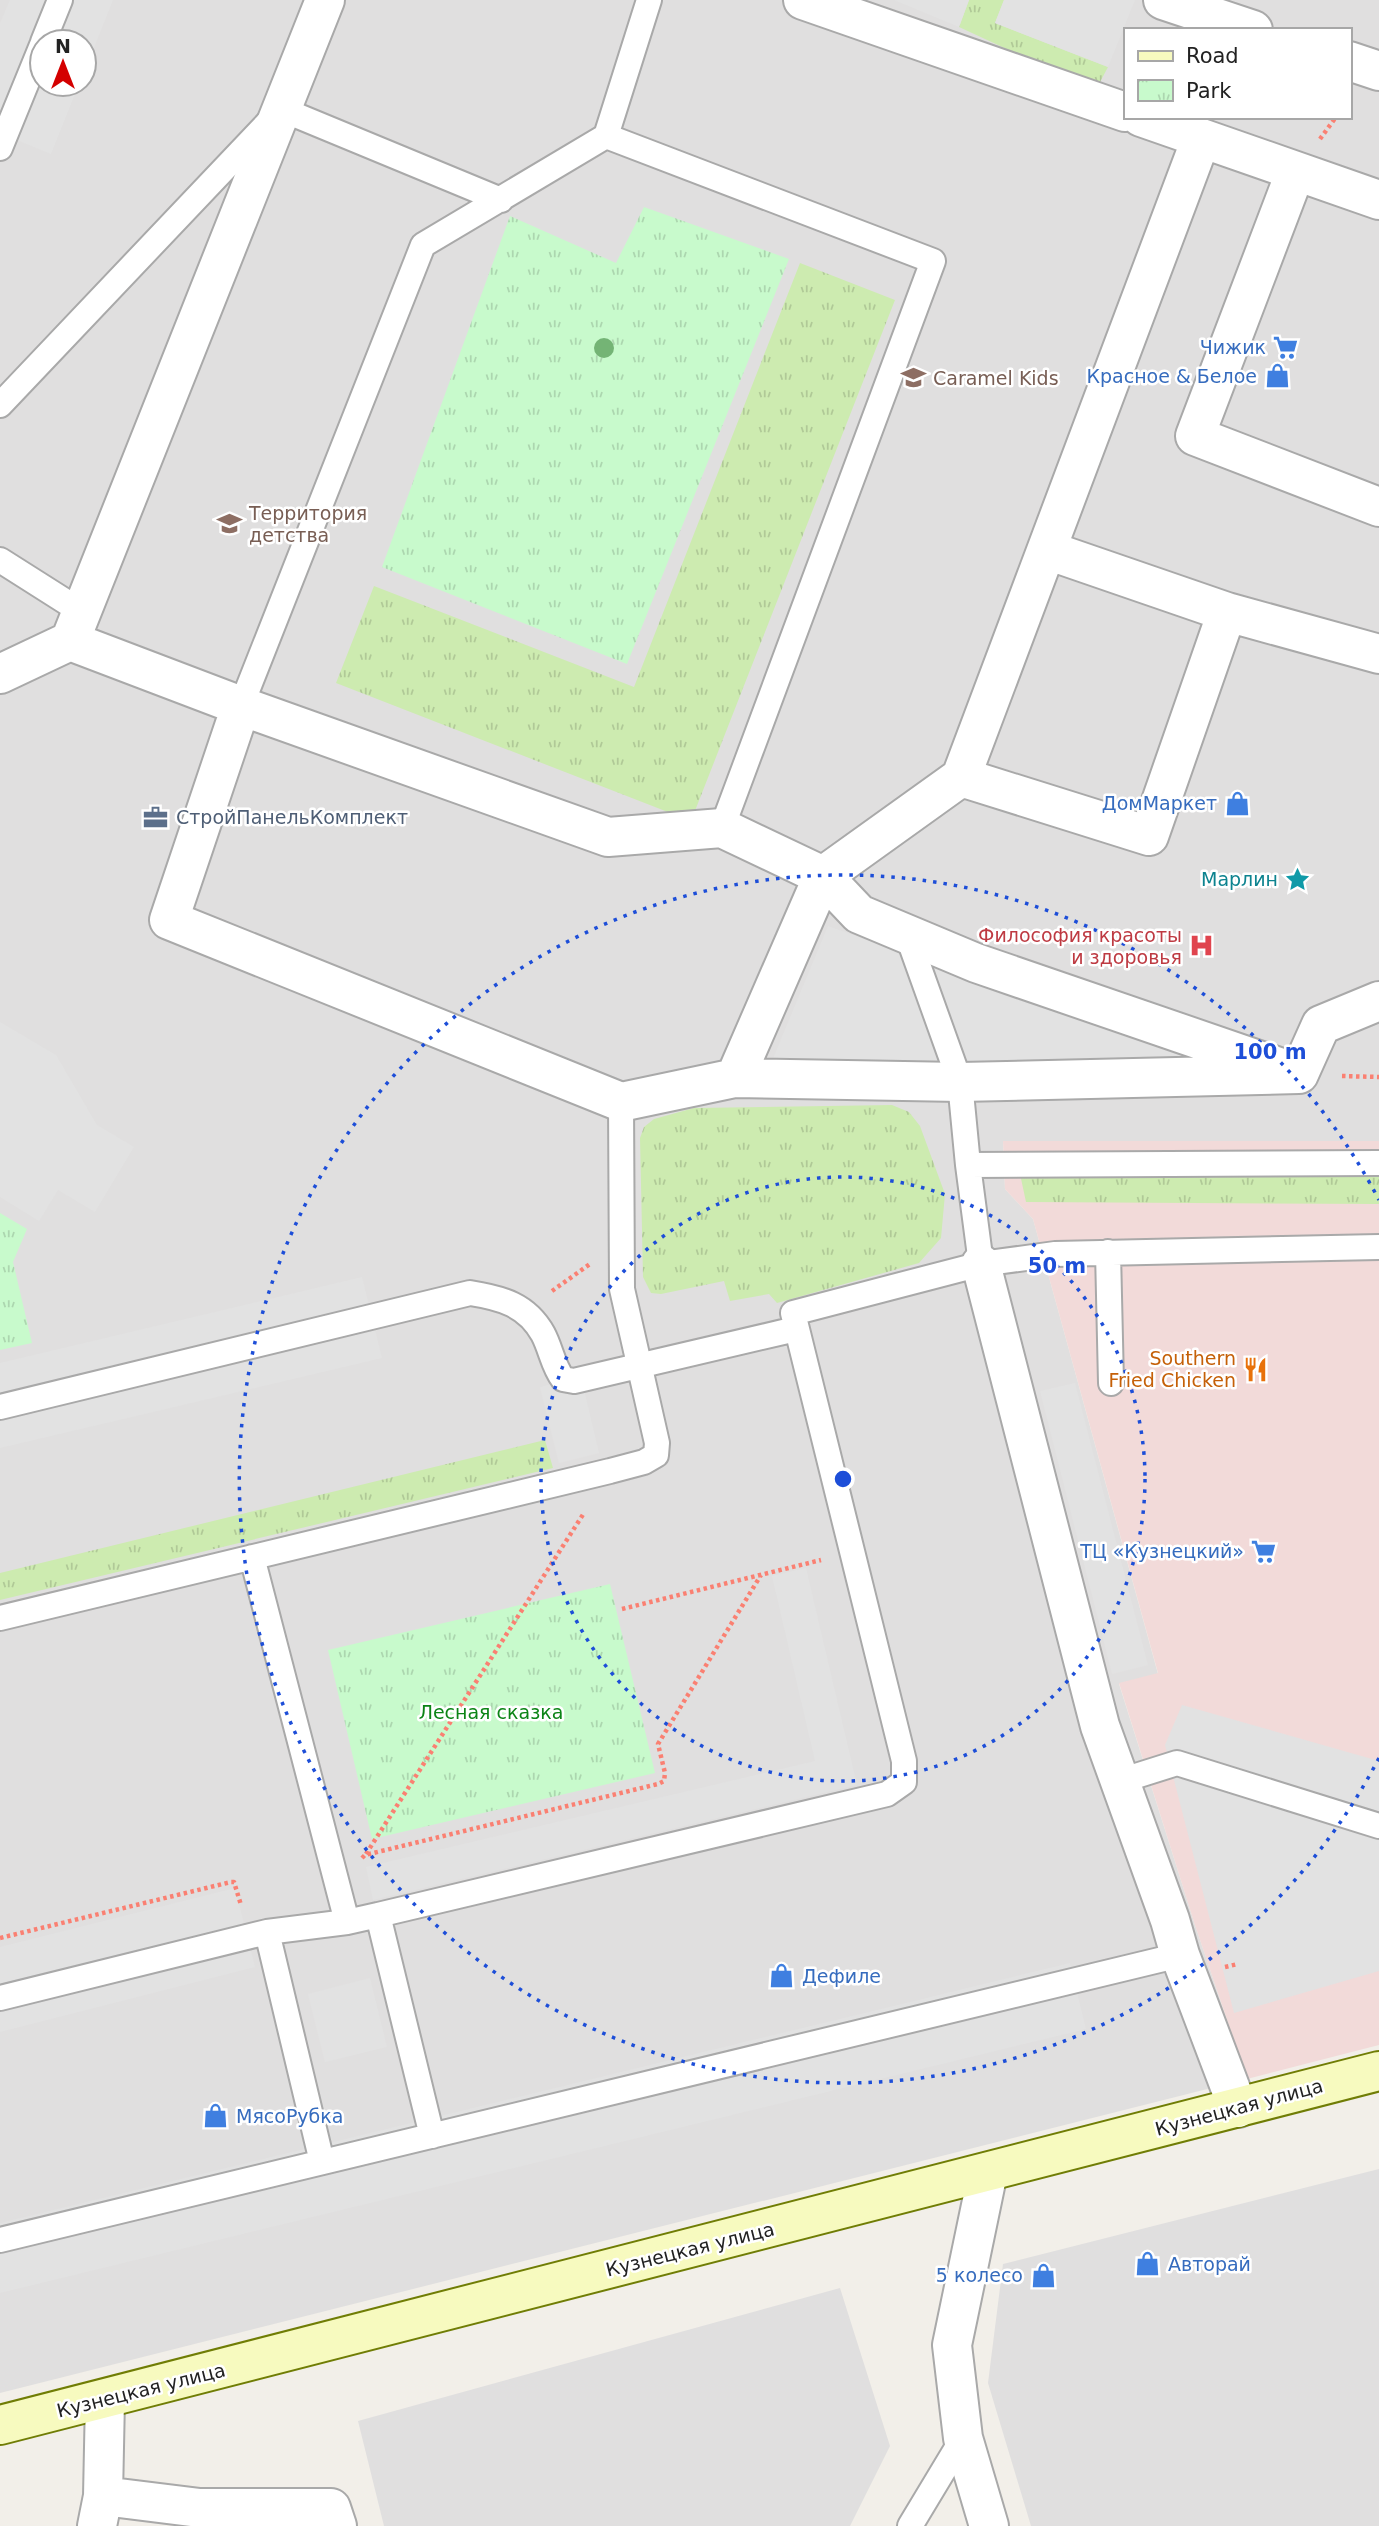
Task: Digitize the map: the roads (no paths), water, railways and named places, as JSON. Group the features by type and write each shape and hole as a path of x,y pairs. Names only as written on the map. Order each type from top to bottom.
{"main road":[{"name":"Кузнецкая улица","path":"0,2426 1379,2071"}],"street":[{"path":"4,679 76,626 325,0"},
{"path":"803,0 894,15 1124,109"},
{"path":"1153,28 1163,0 1247,28"},
{"path":"1351,62 1379,71"},
{"path":"1150,119 1379,201"},
{"path":"735,1078 823,876 961,777 1201,139"},
{"path":"1295,173 1195,436 1379,507"},
{"path":"1047,550 1227,612 1379,654"},
{"path":"961,777 1149,836 1227,612"},
{"path":"76,626 240,706 608,838 722,828 823,876 859,914 976,963 1300,1074"},
{"path":"240,706 169,920 621,1102 735,1078 960,1082 1300,1074"},
{"path":"1300,1074 1321,1025 1379,1001"},
{"path":"981,1264 1100,1726 1170,1920 1180,1955 1238,2108"},
{"path":"988,2172 952,2345 963,2438 989,2526"},
{"path":"105,2399 100,2511 331,2508 337,2526"}],"lane":[{"path":"50,28 61,0"},
{"path":"240,706 423,245 606,136 649,0"},
{"path":"0,148 28,80"},
{"path":"0,405 281,109 501,200"},
{"path":"606,136 933,261 722,828"},
{"path":"0,560 76,626"},
{"path":"907,934 960,1082 981,1264"},
{"path":"0,1618 611,1471 644,1462 656,1455 657,1443 622,1289 621,1102"},
{"path":"968,1165 1379,1163"},
{"path":"0,1998 258,1934 347,1922 887,1794 904,1782 904,1761 793,1314 981,1264 1055,1254 1379,1247"},
{"path":"1108,1252 1111,1383"},
{"path":"0,1407 470,1293 498,1297 526,1310 543,1334 557,1372 564,1379 575,1381 796,1329"},
{"path":"252,1557 347,1922"},
{"path":"1120,1781 1177,1763 1379,1826"},
{"path":"375,1915 432,2136"},
{"path":"258,1934 323,2162"},
{"path":"0,2240 1180,1955"},
{"path":"909,2526 963,2438"}],"place":[{"name":"Чижик","path":"1286,347"},
{"name":"Красное & Белое","path":"1277,376"},
{"name":"Caramel Kids","path":"913,378"},
{"name":"Территория детства","path":"229,524"},
{"name":"ДомМаркет","path":"1237,803"},
{"name":"СтройПанельКомплект","path":"156,817"},
{"name":"Марлин","path":"1298,879"},
{"name":"Философия красоты и здоровья","path":"1202,946"},
{"name":"Southern Fried Chicken","path":"1256,1369"},
{"name":"ТЦ «Кузнецкий»","path":"1264,1551"},
{"name":"Дефиле","path":"782,1976"},
{"name":"МясоРубка","path":"216,2116"},
{"name":"Авторай","path":"1148,2264"},
{"name":"5 колесо","path":"1043,2275"}],"park label":[{"name":"Лесная сказка","path":"491,1712"}]}
